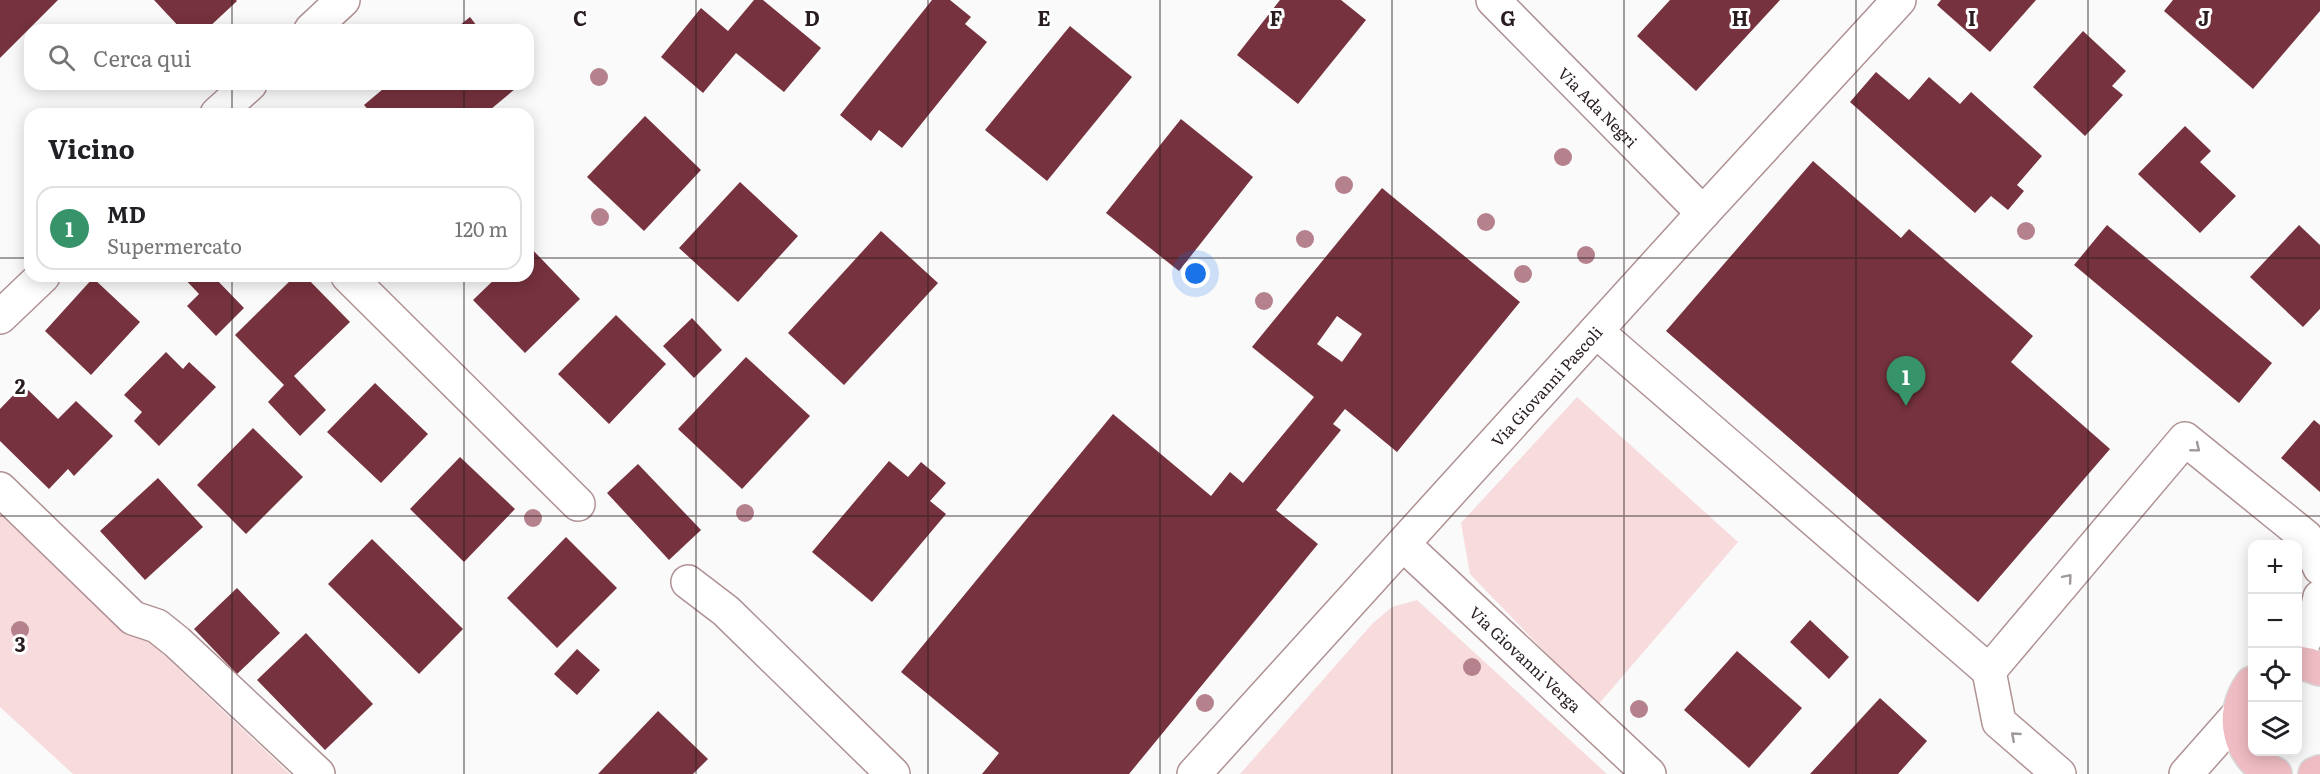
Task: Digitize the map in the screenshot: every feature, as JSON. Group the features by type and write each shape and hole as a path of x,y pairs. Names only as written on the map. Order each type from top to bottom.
{"main road":[{"path":"2302,664 2320,669"},
{"path":"2248,690 2242,699 2239,714 2239,730 2244,746 2253,759 2266,770 2276,774"},
{"path":"2315,774 2320,772"}],"street":[{"path":"317,24 342,0"},
{"name":"Via Ada Negri","path":"1493,0 1703,213"},
{"name":"Via Giovanni Pascoli","path":"1194,774 1899,0"},
{"path":"224,108 243,90"},
{"path":"0,317 38,282"},
{"path":"354,282 578,504"},
{"path":"1596,331 1989,671 1999,722 2059,774"},
{"path":"1989,671 2185,439 2306,537 2320,568"},
{"path":"0,489 133,618 156,626 177,642 318,774"},
{"name":"Via Giovanni Verga","path":"1403,544 1649,774"},
{"path":"688,582 726,611 893,774"},
{"path":"2301,648 2316,616 2320,597"},
{"path":"2186,774 2239,714"}],"shaded area":[{"path":"1577,397 1738,542 1597,706 1470,574 1461,523"},
{"path":"0,500 290,774 73,774 0,707"},
{"path":"1417,600 1607,774 1240,774 1372,624 1392,607"}],"building":[{"path":"0,0 58,0 34,24 24,24 24,34 0,58"},
{"path":"154,0 237,1 212,24 176,24"},
{"path":"754,0 763,0 821,48 784,92 736,53 703,93 661,57 701,8 728,31"},
{"path":"932,0 950,0 971,17 965,24 987,42 902,148 879,130 871,141 840,115"},
{"path":"1280,0 1341,0 1366,20 1298,104 1237,55"},
{"path":"1670,0 1780,0 1696,91 1637,36"},
{"path":"1941,0 2036,0 1990,52 1937,5"},
{"path":"2173,0 2320,0 2320,11 2253,89 2164,11"},
{"path":"470,17 475,24 461,24"},
{"path":"1070,26 1132,77 1047,181 985,130"},
{"path":"2083,31 2126,71 2112,86 2123,95 2085,136 2033,87"},
{"path":"1876,72 1909,100 1929,77 1960,104 1971,92 2042,156 2017,185 2024,191 2008,210 1991,196 1975,213 1850,102"},
{"path":"382,90 514,90 492,108 367,108 364,105"},
{"path":"645,116 701,170 644,231 587,177"},
{"path":"1181,119 1253,177 1179,271 1106,213"},
{"path":"2185,126 2211,151 2200,162 2236,196 2200,233 2138,174"},
{"path":"1813,161 1901,238 1909,229 2033,336 2011,362 2110,449 1978,602 1666,331"},
{"path":"740,182 798,236 738,302 679,248"},
{"path":"1382,188 1520,302 1397,452 1345,409 1333,424 1341,430 1276,510 1318,544 1129,774 982,774 999,753 901,672 1113,414 1211,496 1230,472 1243,483 1314,397 1252,347","holes":["1337,316 1362,334 1342,362 1317,344"]},
{"path":"2107,225 2272,363 2239,403 2074,265"},
{"path":"2299,225 2320,245 2320,309 2303,327 2250,277"},
{"path":"881,231 938,283 844,385 788,333"},
{"path":"534,251 580,299 525,353 473,300 492,282 534,282"},
{"path":"89,282 97,282 140,322 91,375 45,331"},
{"path":"188,282 219,282 244,308 216,336 187,306 199,294"},
{"path":"289,282 311,282 350,322 294,376 326,410 300,436 268,402 284,385 235,335"},
{"path":"616,315 666,364 609,424 558,374"},
{"path":"692,318 722,350 694,378 663,346"},
{"path":"166,352 183,369 189,362 216,387 159,446 134,421 142,412 124,395"},
{"path":"746,357 810,416 742,489 678,429"},
{"path":"375,383 428,434 381,483 327,432"},
{"path":"23,385 58,419 76,401 113,436 74,476 68,469 49,489 0,441 0,409"},
{"path":"2314,420 2320,425 2320,492 2281,458"},
{"path":"253,428 303,477 246,534 197,485"},
{"path":"460,457 515,509 464,562 410,509"},
{"path":"889,461 908,477 921,462 946,483 930,501 946,514 872,602 812,552"},
{"path":"638,464 701,530 669,560 607,493"},
{"path":"158,478 203,527 145,580 100,531"},
{"path":"566,537 617,588 557,648 507,598"},
{"path":"372,539 463,629 419,674 328,584"},
{"path":"237,588 280,633 237,674 194,629"},
{"path":"1810,620 1849,657 1829,679 1790,642"},
{"path":"306,633 373,704 325,750 257,680"},
{"path":"577,649 600,670 577,695 554,674"},
{"path":"1737,651 1802,708 1749,768 1684,710"},
{"path":"1880,698 1927,741 1898,774 1810,774"},
{"path":"658,711 708,759 693,774 598,774"}],"place":[{"name":"MD","path":"1906,406"}]}
